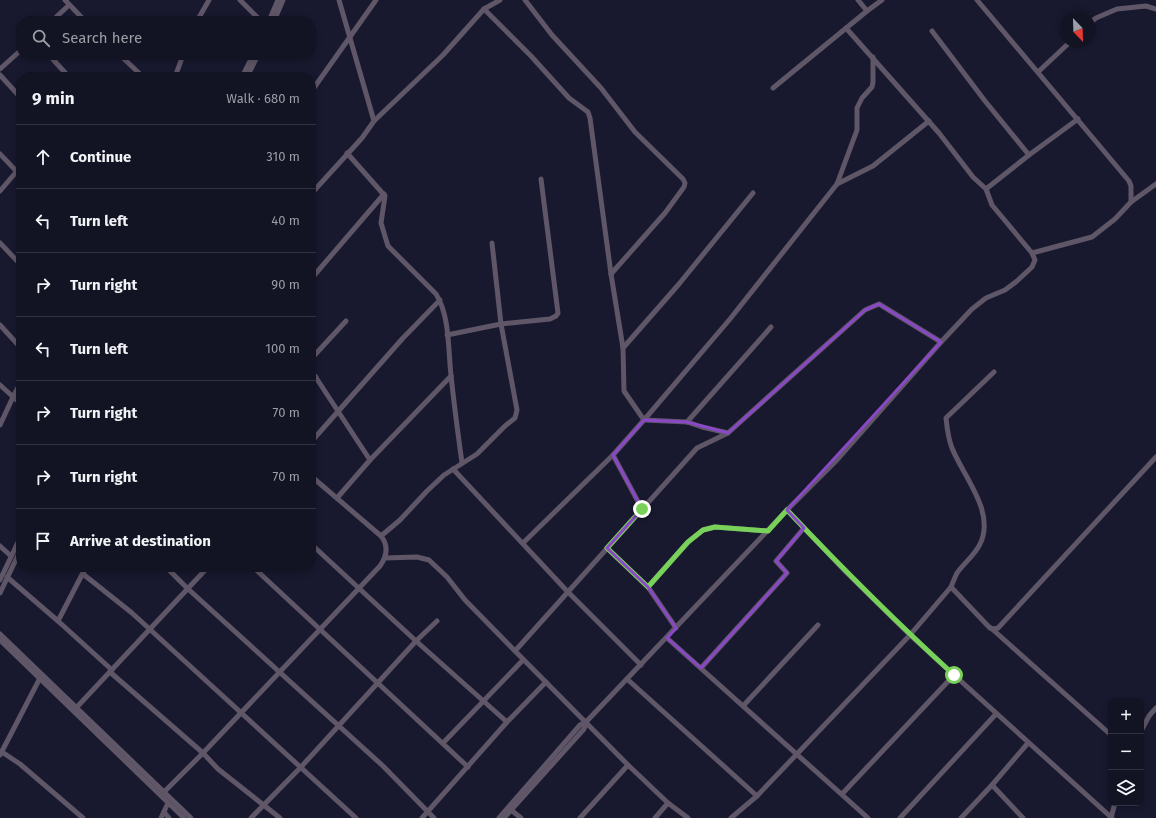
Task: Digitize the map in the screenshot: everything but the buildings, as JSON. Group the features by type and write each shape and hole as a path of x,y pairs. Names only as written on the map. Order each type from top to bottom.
{"street":[{"path":"65,0 80,16"},
{"path":"200,16 209,0"},
{"path":"240,0 256,16"},
{"path":"270,16 278,0"},
{"path":"276,16 283,0"},
{"path":"339,0 374,121"},
{"path":"316,85 376,0"},
{"path":"316,188 362,138 374,121 442,55 484,9 500,0"},
{"path":"525,0 552,35 601,88 636,132 683,179 685,183 684,187 665,213 611,274"},
{"path":"858,0 867,11"},
{"path":"773,88 882,0"},
{"path":"977,0 1129,181 1131,186 1131,202"},
{"path":"57,16 69,5"},
{"path":"1096,18 1117,9 1146,6 1156,10"},
{"path":"484,9 541,66 570,98 588,112 623,348 624,391 644,420"},
{"path":"499,818 580,726 586,722 787,510 835,462 972,309 986,298 1005,290 1017,281 1032,266 1035,260 1032,253 992,205 986,189 973,177 929,121 846,28"},
{"path":"932,32 1028,155"},
{"path":"1038,72 1064,48"},
{"path":"0,69 16,55"},
{"path":"522,543 613,455 644,420 730,319 837,184 857,130 857,108 862,98 872,87 873,57"},
{"path":"54,60 65,72"},
{"path":"125,60 137,72"},
{"path":"177,72 181,60"},
{"path":"244,72 250,60"},
{"path":"250,72 256,60"},
{"path":"0,75 16,93"},
{"path":"986,189 1028,155 1078,119"},
{"path":"837,184 873,166 929,121"},
{"path":"348,153 384,194 385,199 381,223 388,246 436,294 440,300 447,334 462,463"},
{"path":"0,154 16,170"},
{"path":"0,191 16,172"},
{"path":"447,334 501,324 550,319 558,313 541,179"},
{"path":"1032,253 1092,237 1115,219 1131,202 1156,184"},
{"path":"623,348 679,284 753,193"},
{"path":"316,273 384,194"},
{"path":"0,243 16,260"},
{"path":"381,536 400,520 438,480 462,463 469,461 516,416 517,408 501,324 492,243"},
{"path":"316,436 403,338 440,300"},
{"path":"515,651 696,448 728,433 865,310 879,304 941,342"},
{"path":"316,354 346,322"},
{"path":"0,325 16,343"},
{"path":"687,422 771,327"},
{"path":"731,818 756,796 910,635 951,587 957,573 980,544 984,530 983,514 979,499 952,448 948,435 946,418 994,372"},
{"path":"337,498 370,460 451,376"},
{"path":"316,378 370,460"},
{"path":"0,385 16,400"},
{"path":"0,425 16,390"},
{"path":"644,420 687,422 728,433"},
{"path":"613,455 642,509"},
{"path":"990,628 998,628 1156,457"},
{"path":"453,469 567,591 641,665"},
{"path":"164,792 359,589 380,566 385,558 387,551 384,540 381,536 316,480"},
{"path":"787,510 845,571 910,635 1112,818"},
{"path":"648,587 688,542 703,530 715,527 768,531"},
{"path":"700,668 787,573 776,561 804,528"},
{"path":"0,546 11,556"},
{"path":"0,580 16,546"},
{"path":"607,548 648,587 676,628"},
{"path":"316,549 483,702 507,722"},
{"path":"385,558 417,557 429,560 447,577 466,600 523,660 628,765 668,803 688,818"},
{"path":"0,593 16,559"},
{"path":"171,572 383,766 434,818"},
{"path":"75,709 203,572"},
{"path":"258,572 468,767"},
{"path":"58,621 83,574 132,613 356,818"},
{"path":"7,577 203,752 218,769 280,818"},
{"path":"951,587 990,628 1110,734"},
{"path":"251,818 301,767 416,641 437,621"},
{"path":"743,706 818,625"},
{"path":"0,634 184,818"},
{"path":"667,638 868,818"},
{"path":"0,640 191,818"},
{"path":"443,743 523,660"},
{"path":"842,794 954,675"},
{"path":"40,678 1,753 20,764 83,818"},
{"path":"627,679 756,796"},
{"path":"422,818 507,722 546,682"},
{"path":"1144,725 1149,716 1156,708"},
{"path":"900,818 996,714"},
{"path":"504,818 584,729 586,722"},
{"path":"962,818 1028,743"},
{"path":"580,818 628,765"},
{"path":"992,785 1023,818"},
{"path":"161,818 168,803"},
{"path":"655,818 668,803"},
{"path":"1112,818 1114,806"},
{"path":"511,810 521,818"},
{"path":"164,812 170,818"}],"highlighted area":[{"path":"879,304 941,342 787,510 804,528 776,561 787,573 701,668 667,638 676,628 648,587 607,548 642,509 613,455 644,420 687,422 728,433 865,310"}],"route":[{"path":"642,509 607,548 648,587 688,542 703,530 715,527 768,531 787,510 845,571 910,635 954,675"}]}
